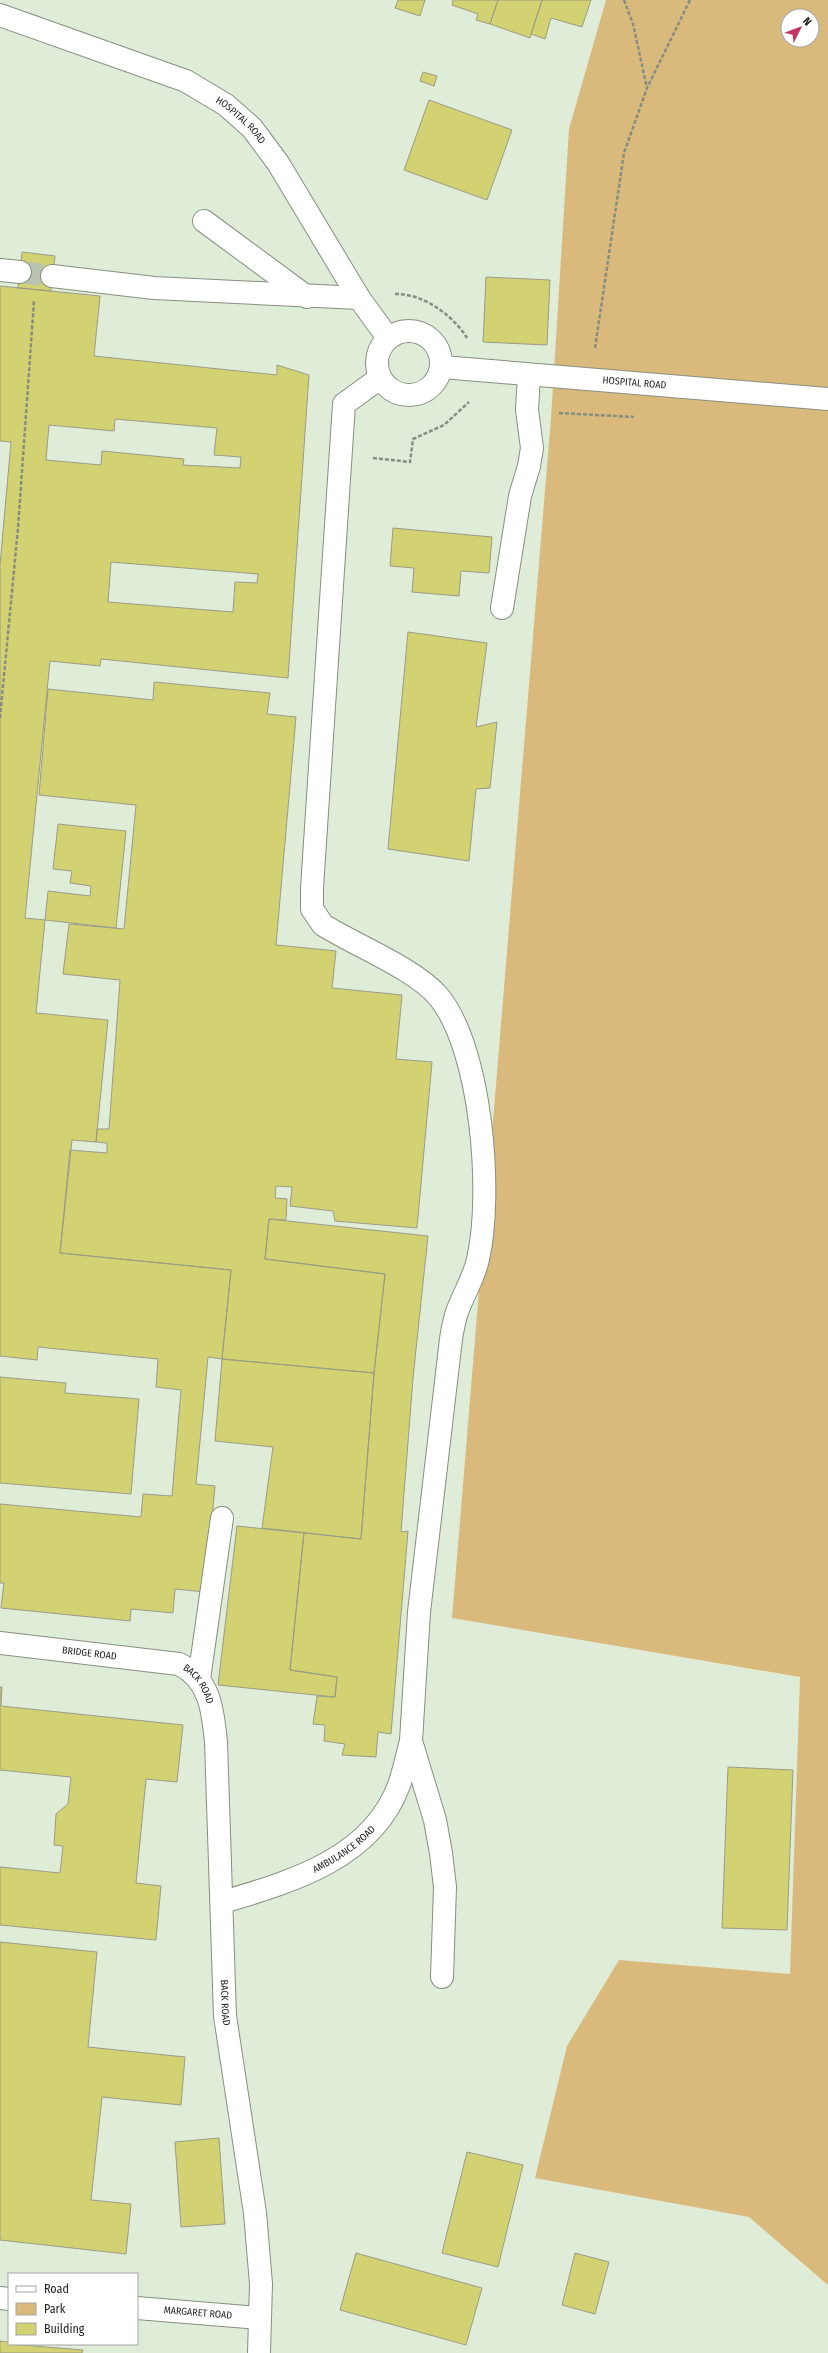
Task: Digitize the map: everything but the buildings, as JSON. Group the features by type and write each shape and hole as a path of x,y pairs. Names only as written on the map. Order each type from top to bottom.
{"lane":[{"name":"HOSPITAL ROAD","path":"0,15 186,81 226,105 252,128 278,163 359,298 388,338"},
{"path":"204,221 307,297"},
{"path":"52,276 154,288 307,297 359,298"},
{"path":"409,330 427,336 436,344 442,367 438,378 431,387 417,395 405,395 396,393 380,378 376,361 379,350 388,338 409,330"},
{"name":"HOSPITAL ROAD","path":"442,367 828,398"},
{"path":"502,608 520,496 529,466 532,448 527,410 529,375"},
{"path":"380,378 344,404 312,888 312,909 323,925 423,983 438,996 454,1019 466,1048 476,1091 484,1187 483,1227 478,1260 456,1315 450,1339 419,1612 411,1741 435,1820 441,1853 445,1887 442,1977"},
{"path":"199,1679 222,1518"},
{"name":"BRIDGE ROAD","path":"0,1643 179,1664"},
{"name":"BACK ROAD","path":"179,1664 192,1670 199,1679 207,1691 214,1713 223,1902 225,2016 255,2213 261,2284 259,2353"},
{"name":"AMBULANCE ROAD","path":"223,1902 277,1886 318,1868 350,1850 376,1826 390,1803 399,1785 411,1741"},
{"name":"MARGARET ROAD","path":"138,2308 259,2318"}],"path":[{"path":"624,0 633,24 647,88"},
{"path":"595,351 624,153 647,88 690,0"},
{"path":"0,718 18,528 34,302 40,302"},
{"path":"371,457 410,462 413,439 444,425 472,399"},
{"path":"527,410 641,417"}],"green space":[{"path":"606,0 828,0 828,2285 749,2217 535,2178 567,2046 619,1960 790,1974 800,1677 452,1618 551,418 569,129"}],"tunnel":[{"path":"20,272 52,276"}]}
